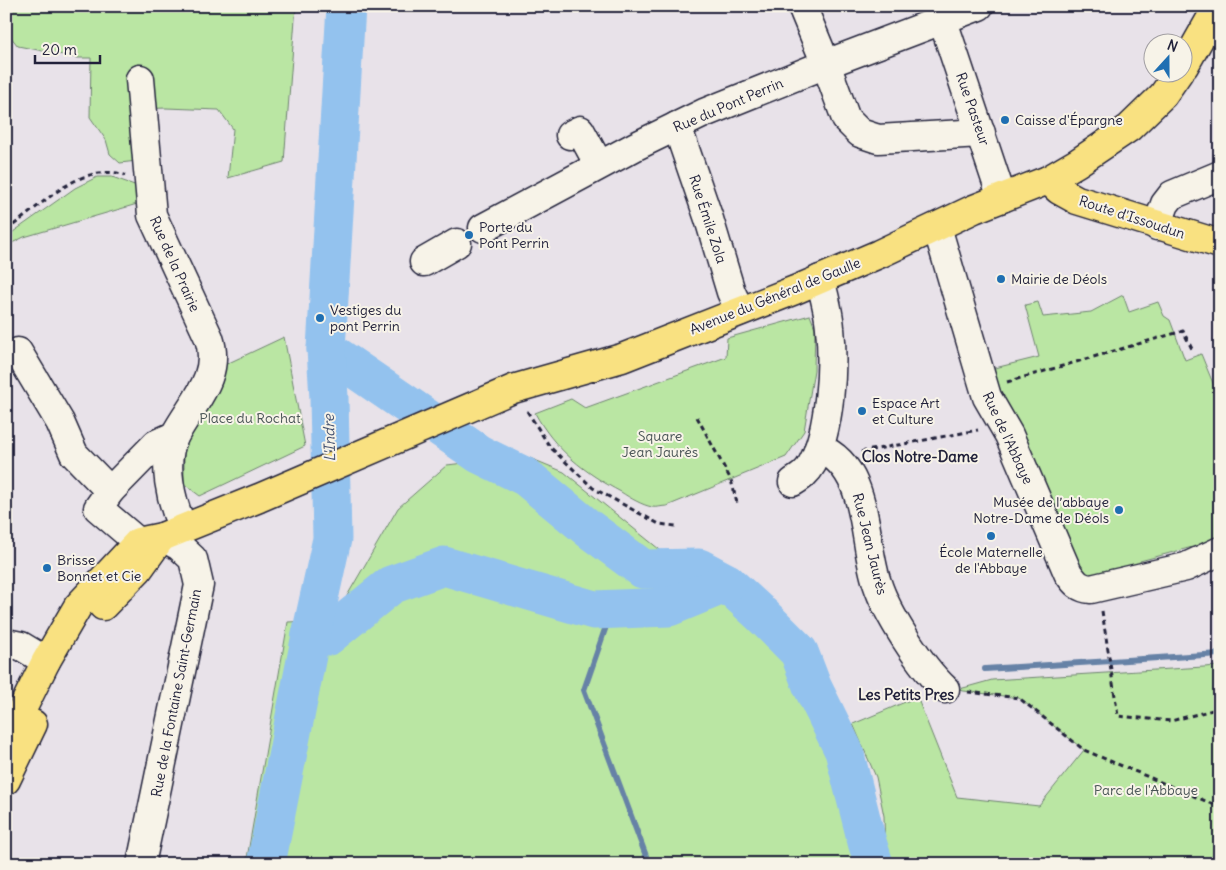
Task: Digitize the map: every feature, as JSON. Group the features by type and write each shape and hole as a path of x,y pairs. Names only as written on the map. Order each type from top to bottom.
{"main road":[{"path":"1194,48 1218,6"},
{"name":"Avenue du Général de Gaulle","path":"161,536 259,498 513,389 622,358 820,279 974,209 1048,180 1084,159 1129,128 1163,95 1172,82"},
{"name":"Route d'Issoudun","path":"1048,180 1059,190 1077,200 1220,244"},
{"path":"6,742 46,661 78,606 161,536"},
{"path":"6,780 62,664 95,614 138,570 161,536"}],"street":[{"path":"802,6 846,119 860,133 878,139 981,133"},
{"name":"Rue du Pont Perrin","path":"485,227 599,165 677,126 826,64 979,6"},
{"name":"Rue Pasteur","path":"943,21 1002,198"},
{"name":"Rue de la Prairie","path":"140,80 152,214 209,338 213,351 210,369 199,397 174,436 168,470 175,511 161,536 98,508 110,491 156,444 174,436"},
{"name":"Rue Émile Zola","path":"677,126 709,219 731,292 740,311"},
{"path":"570,134 580,130 599,165"},
{"path":"1157,226 1165,204 1172,195 1220,175"},
{"name":"Rue de l'Abbaye","path":"937,227 987,397 1009,435 1068,573 1081,588 1099,588 1186,567 1220,551"},
{"path":"424,262 457,243"},
{"path":"793,482 804,475 812,465 819,448 830,389 832,358 830,326 820,279"},
{"path":"18,352 60,422 74,454 110,491"},
{"name":"Rue Jean Jaurès","path":"819,448 832,453 842,463 853,481 861,502 874,572 886,605 928,672 945,689"},
{"name":"Rue de la Fontaine Saint-Germain","path":"141,864 199,585 193,560 178,546 161,536"},
{"path":"6,643 21,646 46,661"}],"path":[{"path":"6,230 66,186 91,174 114,172 149,182"},
{"path":"984,389 1183,331 1192,350"},
{"path":"513,389 550,447 592,488 659,524 676,526"},
{"path":"842,463 852,453 988,428 996,413"},
{"path":"697,417 731,480 737,503"},
{"path":"1099,588 1118,716 1171,721 1220,708"},
{"path":"945,689 1019,698 1084,750 1220,806"}],"green space":[{"path":"6,6 296,6 284,162 228,178 233,129 219,110 166,108 136,109 137,161 120,163 110,154 106,140 90,117 91,58 78,58 18,46 6,31"},
{"path":"97,177 112,177 143,188 144,202 24,237 6,246 6,237 75,188"},
{"path":"1123,295 1129,312 1158,302 1164,316 1170,320 1185,360 1201,354 1215,388 1220,386 1220,542 1211,542 1140,561 1141,570 1112,576 1081,574 1022,450 991,369 1039,357 1025,305 1038,302 1043,317 1091,312"},
{"name":"Square Jean Jaurès","path":"810,315 815,328 814,370 804,431 786,457 667,506 654,507 644,505 595,477 561,449 551,438 535,413 571,399 585,408 726,357 727,338"},
{"name":"Place du Rochat","path":"284,337 305,446 200,496 184,484 184,442 218,368"},
{"path":"525,456 564,472 823,682 866,864 246,864 288,622 333,620 398,508 447,465"},
{"name":"Parc de l'Abbaye","path":"1220,666 1220,864 895,864 885,856 884,816 876,777 853,724 917,697 957,797 1039,806 1084,750 1019,698 956,690 992,680"}],"waterway":[{"name":"L'Indre","path":"266,864 332,539 326,349 346,6"},
{"path":"326,349 479,454 526,477 589,529 643,569 699,568 727,583 763,616 799,652 812,686 844,751 874,864"},
{"path":"311,635 328,636 391,585 444,566 594,610 669,607 727,583"},
{"path":"612,609 584,690 649,864"},
{"path":"985,669 1220,654"}],"place":[{"name":"Caisse d'Épargne","path":"1005,120"},
{"name":"Porte du Pont Perrin","path":"469,235"},
{"name":"Mairie de Déols","path":"1001,279"},
{"name":"Vestiges du pont Perrin","path":"320,318"},
{"name":"Espace Art et Culture","path":"862,411"},
{"name":"Musée de l’abbaye Notre-Dame de Déols","path":"1119,510"},
{"name":"École Maternelle de l'Abbaye","path":"991,536"},
{"name":"Brisse Bonnet et Cie","path":"47,568"}],"district":[{"name":"Clos Notre-Dame","path":"920,456"},
{"name":"Les Petits Pres","path":"906,694"}]}
